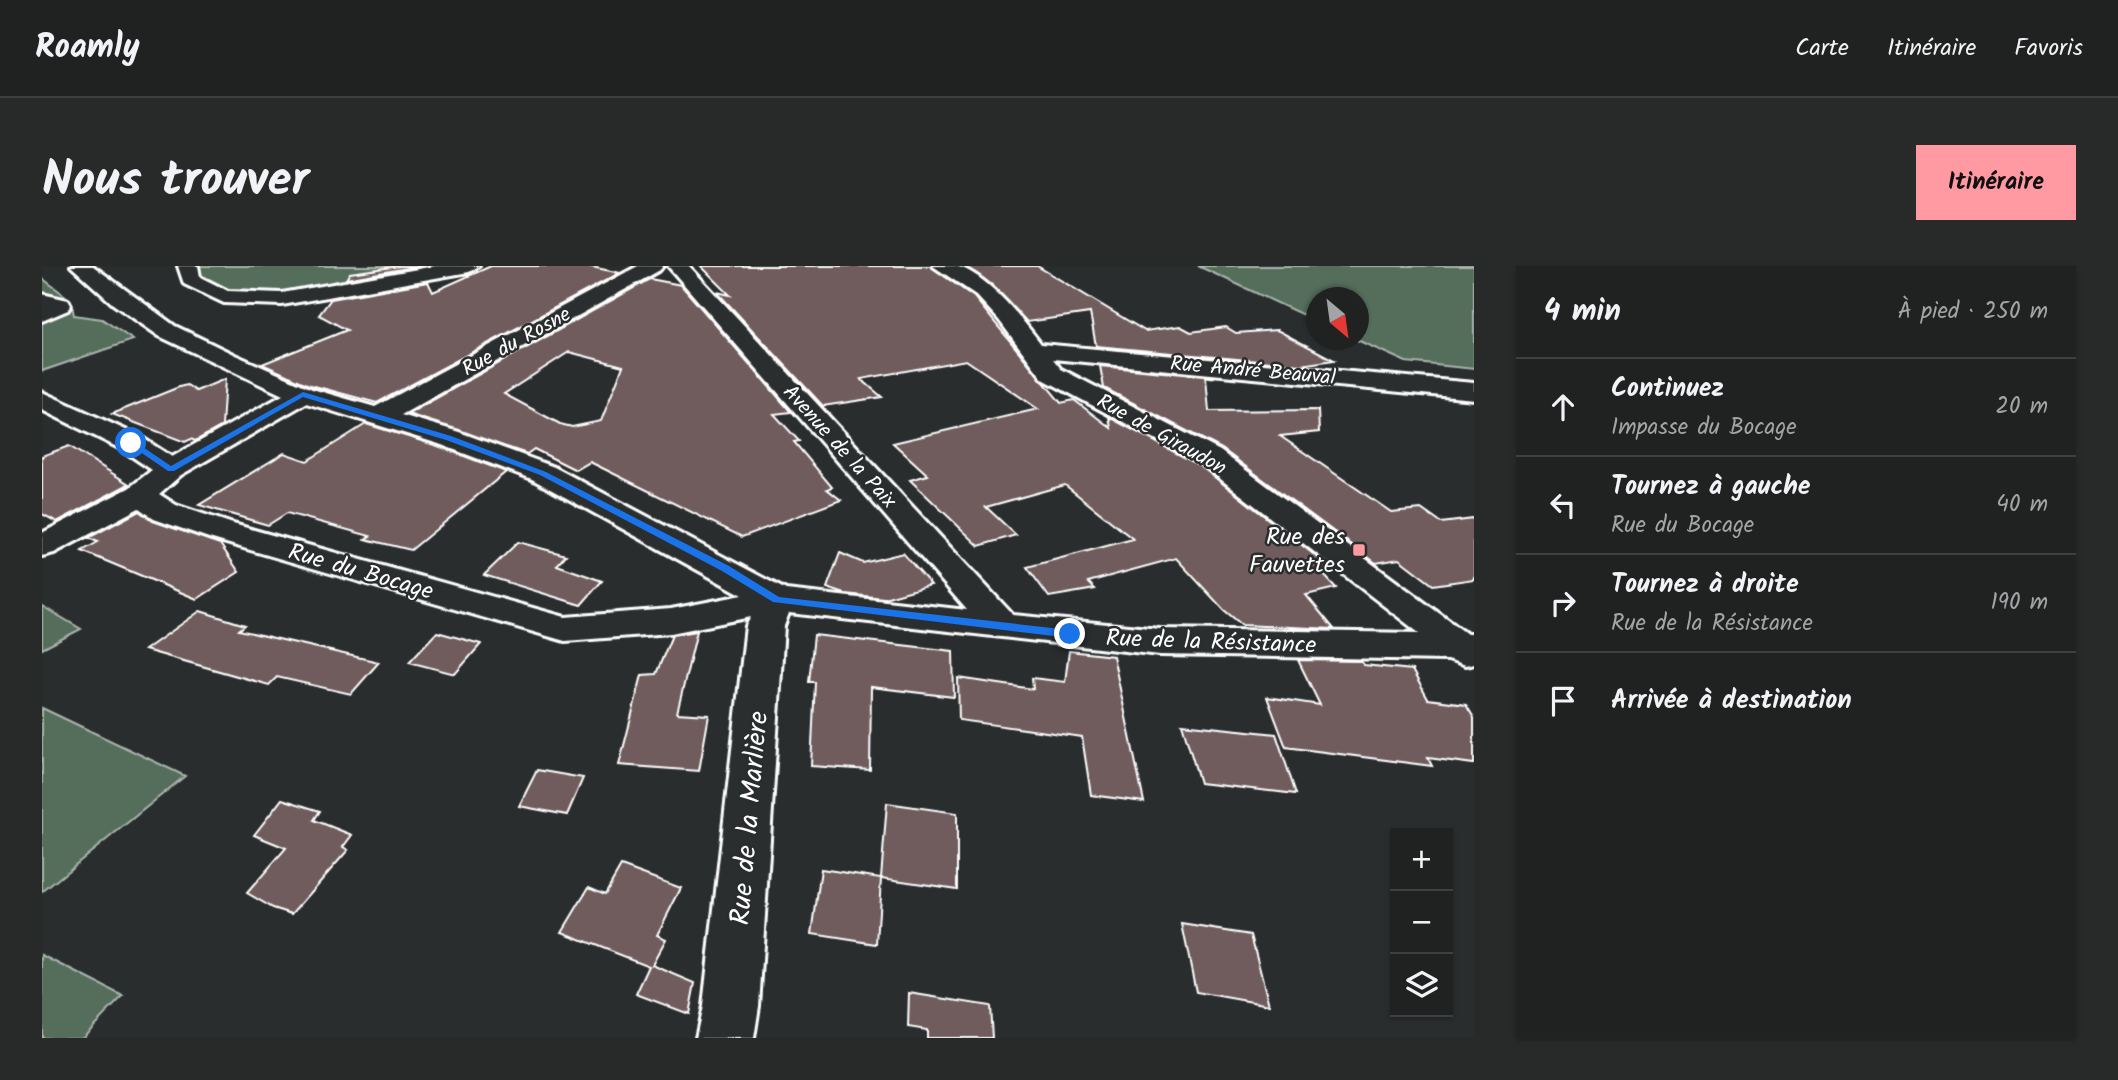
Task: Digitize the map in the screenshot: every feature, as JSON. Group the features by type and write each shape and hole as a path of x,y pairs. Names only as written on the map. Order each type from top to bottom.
{"street":[{"name":"Rue de la Résistance","path":"81,266 121,299 167,331 303,394 449,438 543,474 726,569 777,600 1160,642 1469,652"},
{"path":"188,266 191,280 224,297 282,299 468,266"},
{"name":"Rue du Rosne","path":"379,416 653,266"},
{"name":"Avenue de la Paix","path":"678,266 1002,626"},
{"name":"Rue de Giraudon","path":"943,266 983,291 1007,315 1052,374 1210,457 1469,652"},
{"path":"42,300 60,305 42,314"},
{"name":"Rue André Beauval","path":"1033,350 1474,391"},
{"path":"42,546 140,495 171,469 303,394"},
{"path":"42,400 131,443 171,469"},
{"name":"Rue du Bocage","path":"140,495 165,512 220,531 565,629 671,621 777,600"},
{"name":"Rue de la Marlière","path":"724,1038 731,1006 765,626 777,600"}],"green space":[{"path":"188,266 469,266 282,299 224,297 191,280"},
{"path":"1198,266 1474,266 1474,369 1406,362 1369,345 1369,287 1306,287 1306,316"},
{"path":"42,278 71,300 74,315 102,319 133,340 42,371"},
{"path":"42,606 81,629 42,649"},
{"path":"42,708 185,776 42,892"},
{"path":"42,955 123,996 82,1038 42,1038"}],"building":[{"path":"419,266 346,279 350,273"},
{"path":"491,266 587,266 620,273 377,403 307,384 262,364 347,330 319,315 331,299 428,282 433,292"},
{"path":"701,266 930,266 974,297 1061,403 1074,400 1111,428 1109,417 1199,465 1335,571 1322,573 1336,588 1306,595 1334,629 1242,625 1224,610 1176,558 1088,582 1095,589 1049,597 1027,567 1133,539 1065,485 986,507 1016,535 979,546 910,480 928,475 893,443 1038,409 966,360 861,379 882,397 823,406 717,292 730,295"},
{"path":"963,266 1037,266 1145,331 1180,326 1191,332 1226,327 1236,333 1277,330 1306,345 1306,350 1315,350 1334,360 1301,365 1096,346 1090,313 1027,322 992,285"},
{"path":"650,279 681,285 791,412 774,414 799,441 794,442 832,487 827,489 841,500 742,537 590,462 576,470 534,449 527,454 408,414","holes":["569,352 623,366 601,421 572,427 560,424 504,394"]},
{"path":"1100,366 1215,377 1206,378 1209,411 1318,410 1319,432 1280,436 1391,512 1421,509 1441,523 1474,519 1474,579 1433,585 1399,559 1376,563 1222,449 1104,388"},
{"path":"225,379 222,426 195,441 191,439 185,442 112,414 179,387 187,385 196,391"},
{"path":"366,424 438,446 506,472 411,550 365,539 370,536 287,513 268,525 199,505 284,453 307,461"},
{"path":"69,446 129,484 57,522 42,514 42,456"},
{"path":"139,511 153,521 220,544 239,572 197,599 82,551 98,542 88,538"},
{"path":"518,542 566,555 557,565 602,581 581,605 484,575"},
{"path":"840,553 863,563 903,553 931,585 884,598 845,594 827,588"},
{"path":"200,611 245,625 239,630 379,662 351,694 277,677 269,685 145,650"},
{"path":"697,631 677,713 709,715 699,771 619,765 642,675 656,674 672,635"},
{"path":"437,632 481,644 455,674 409,662"},
{"path":"814,635 953,651 954,697 871,687 870,770 811,766 815,682 809,682"},
{"path":"1069,651 1113,656 1144,802 1091,795 1082,737 959,720 958,678 1033,689 1032,678 1065,682"},
{"path":"1298,660 1361,661 1364,665 1412,670 1428,699 1466,704 1474,717 1474,764 1428,758 1432,766 1286,747 1267,697 1320,705"},
{"path":"1182,724 1276,734 1296,794 1200,783"},
{"path":"537,770 583,778 567,815 519,806"},
{"path":"282,799 320,811 314,820 352,835 343,847 348,850 292,914 273,908 247,893 286,848 254,835"},
{"path":"887,803 957,813 957,889 881,878"},
{"path":"621,866 681,888 657,935 666,939 652,965 695,983 689,1014 636,994 649,966 562,932 589,887 605,894"},
{"path":"821,869 881,878 877,944 812,934"},
{"path":"1182,924 1251,935 1269,1005 1196,992"},
{"path":"909,993 990,1006 992,1038 927,1038 927,1030 908,1027"}],"place":[{"name":"Rue des Fauvettes","path":"1359,550"}],"route":[{"path":"131,443 171,469 303,394 449,438 543,474 726,569 777,600 1070,634"}]}
